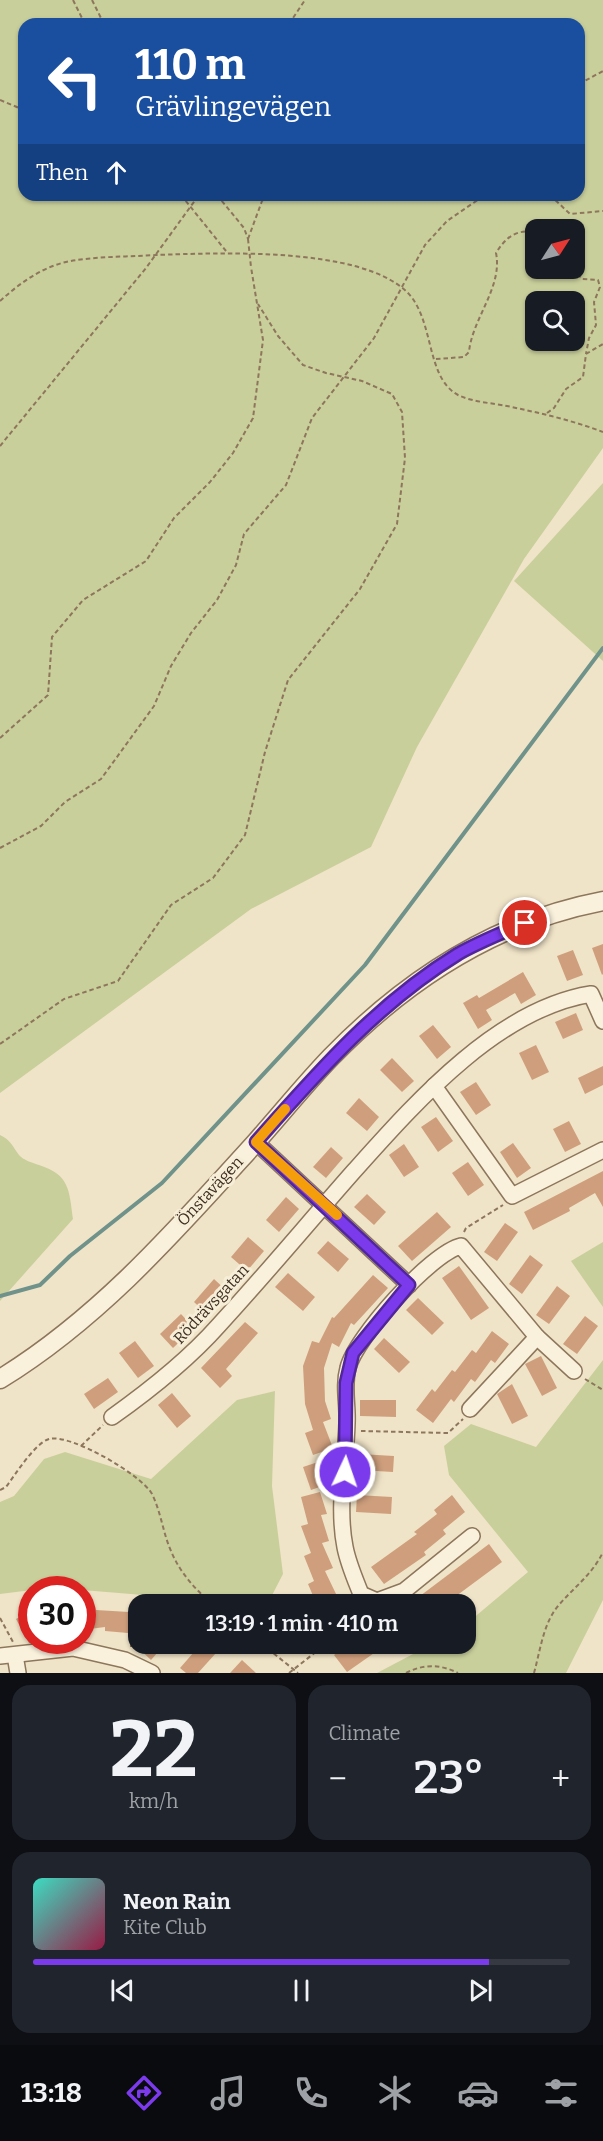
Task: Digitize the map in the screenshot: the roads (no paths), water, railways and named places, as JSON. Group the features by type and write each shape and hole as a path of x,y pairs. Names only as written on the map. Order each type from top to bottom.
{"street":[{"name":"Önstavägen","path":"0,1379 29,1362 88,1316 138,1269 331,1057 414,984 459,954 493,937 541,917 603,901"},
{"name":"Rödrävsgatan","path":"112,1417 144,1394 218,1327 325,1204 450,1070 510,1027 574,996 591,993 603,1021"},
{"path":"434,1086 512,1196 603,1150"},
{"path":"256,1142 325,1204 409,1285"},
{"path":"472,1536 404,1591 377,1601 361,1594 348,1563 343,1531 347,1432 346,1383 353,1353 409,1285 446,1253 461,1246 537,1336 574,1371"},
{"path":"470,1409 537,1336"},
{"path":"18,1673 8,1655 73,1648 92,1650 152,1673"}],"waterway":[{"path":"0,1296 40,1285 70,1256 162,1183 365,965 603,648"}]}
